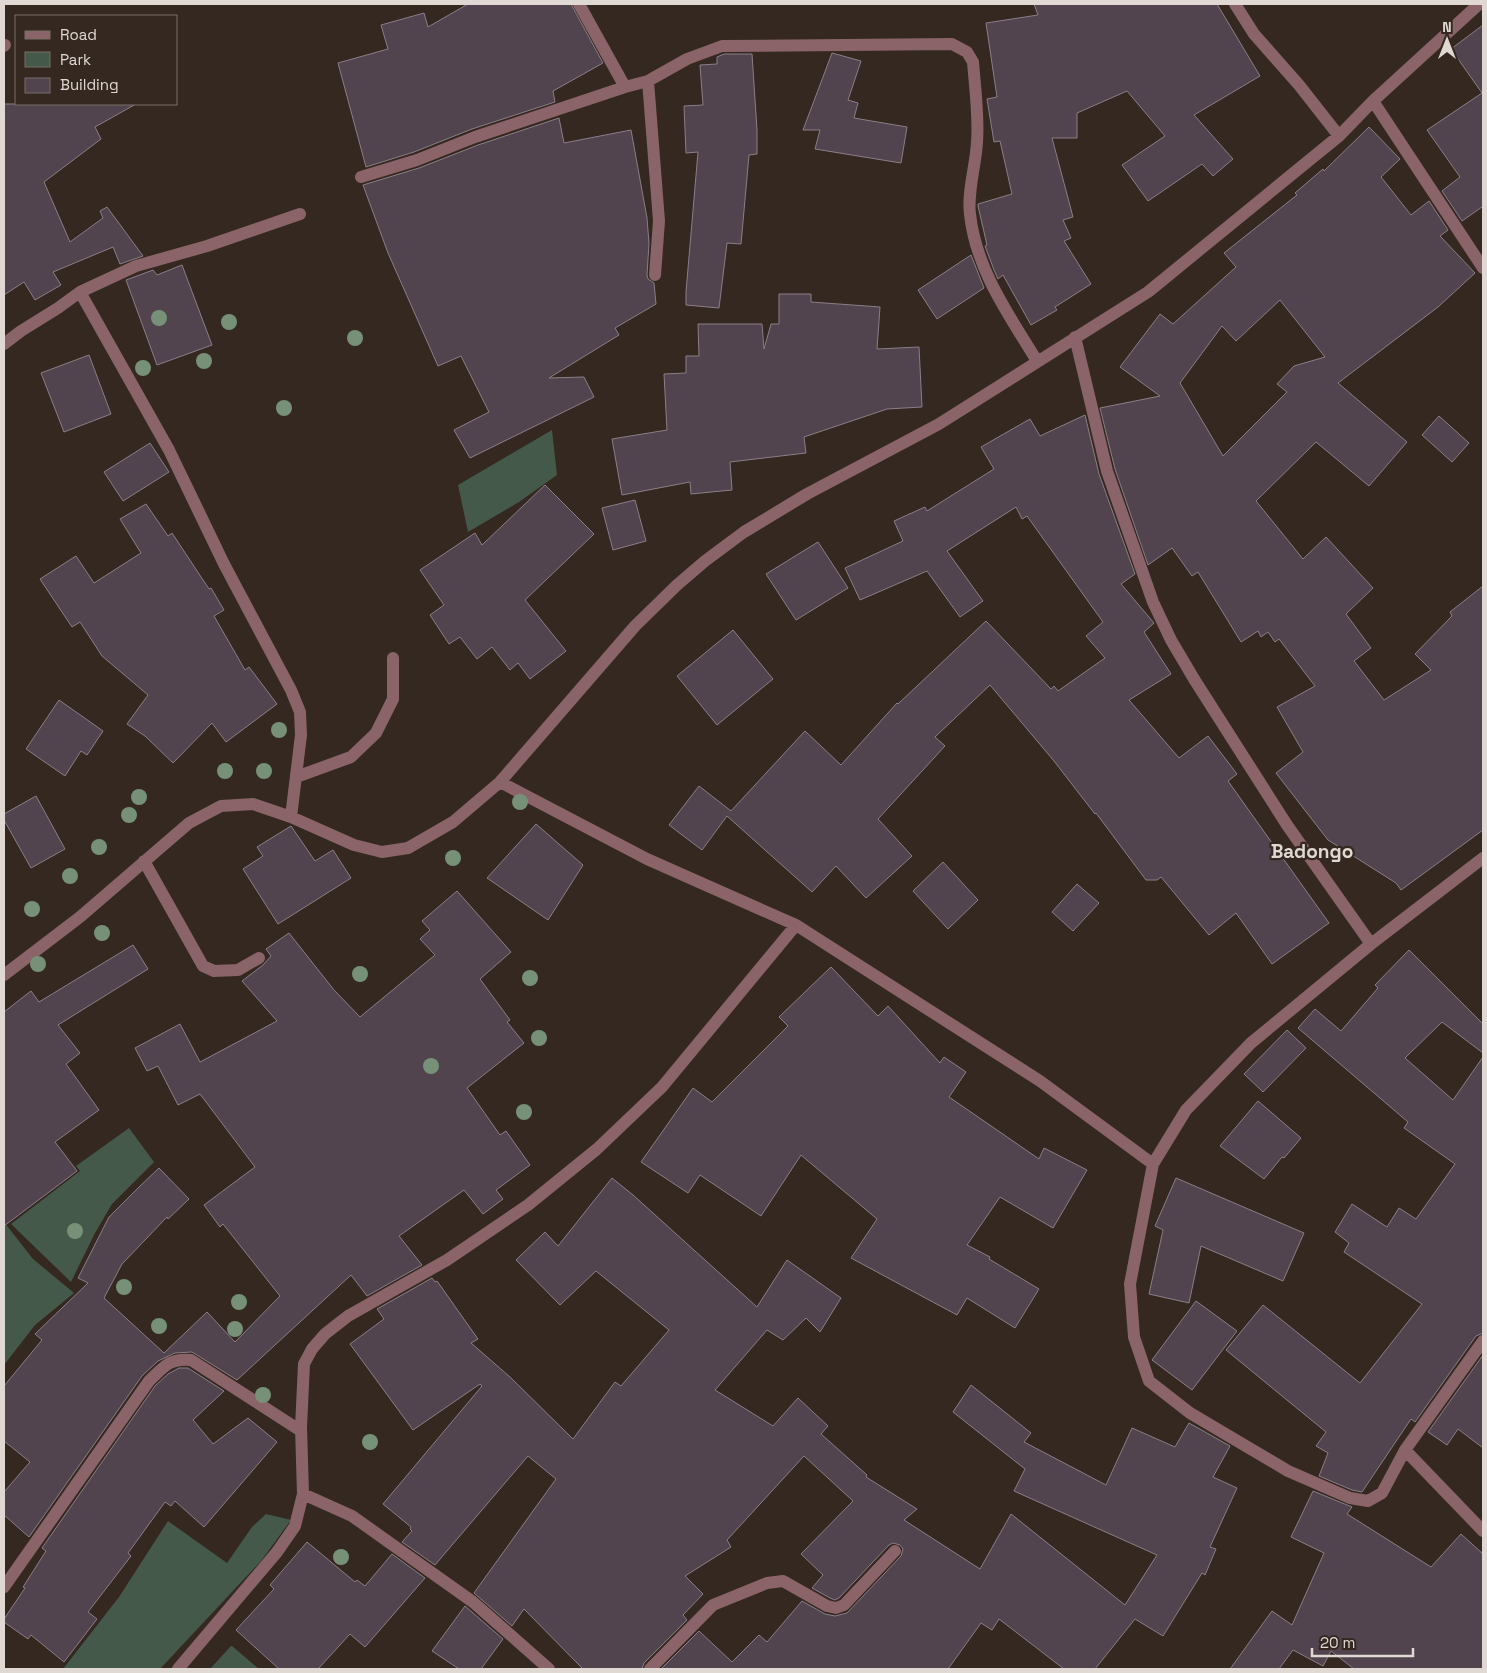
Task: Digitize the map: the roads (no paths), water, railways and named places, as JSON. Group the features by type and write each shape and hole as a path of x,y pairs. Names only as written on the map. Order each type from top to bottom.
{"street":[{"path":"580,4 625,87"},
{"path":"1235,4 1254,34 1299,85 1339,136"},
{"path":"4,975 80,917 189,823 221,806 253,804 291,817 336,838 382,852 408,848 453,822 500,782 635,626 705,561 744,532 807,494 939,424 1148,292 1339,136 1373,101 1479,4"},
{"path":"361,177 417,160 475,137 648,81 687,59 722,46 952,44 967,52 973,62 977,141 969,211 976,247 982,267 1037,362"},
{"path":"648,81 659,221 655,275"},
{"path":"1373,101 1483,268"},
{"path":"4,344 20,331 80,292 136,266 207,246 300,214"},
{"path":"80,292 169,450 224,564 291,690 300,712 302,735 291,817"},
{"path":"1076,337 1107,471 1153,602 1171,640 1287,825 1371,944"},
{"path":"296,777 350,757 376,733 393,699 393,658"},
{"path":"500,782 647,858 796,925 1040,1081 1153,1164"},
{"path":"1483,858 1371,944 1251,1043 1186,1110 1153,1164 1130,1284 1134,1336 1149,1381 1190,1413 1288,1471 1350,1498 1368,1501 1382,1493 1406,1450 1483,1341"},
{"path":"144,861 203,966 214,971 238,970 259,958"},
{"path":"178,1669 295,1526 303,1494 301,1431 304,1364 312,1349 325,1334 348,1316 447,1260 528,1205 596,1149 662,1087 796,925"},
{"path":"4,1587 149,1381 176,1359 191,1360 301,1431"},
{"path":"1406,1450 1483,1531"},
{"path":"303,1494 352,1516 473,1602 549,1669"},
{"path":"650,1669 713,1606 767,1582 783,1581 827,1606 836,1608 844,1606 895,1551"}],"district":[{"name":"Badongo","path":"1312,851"}]}
